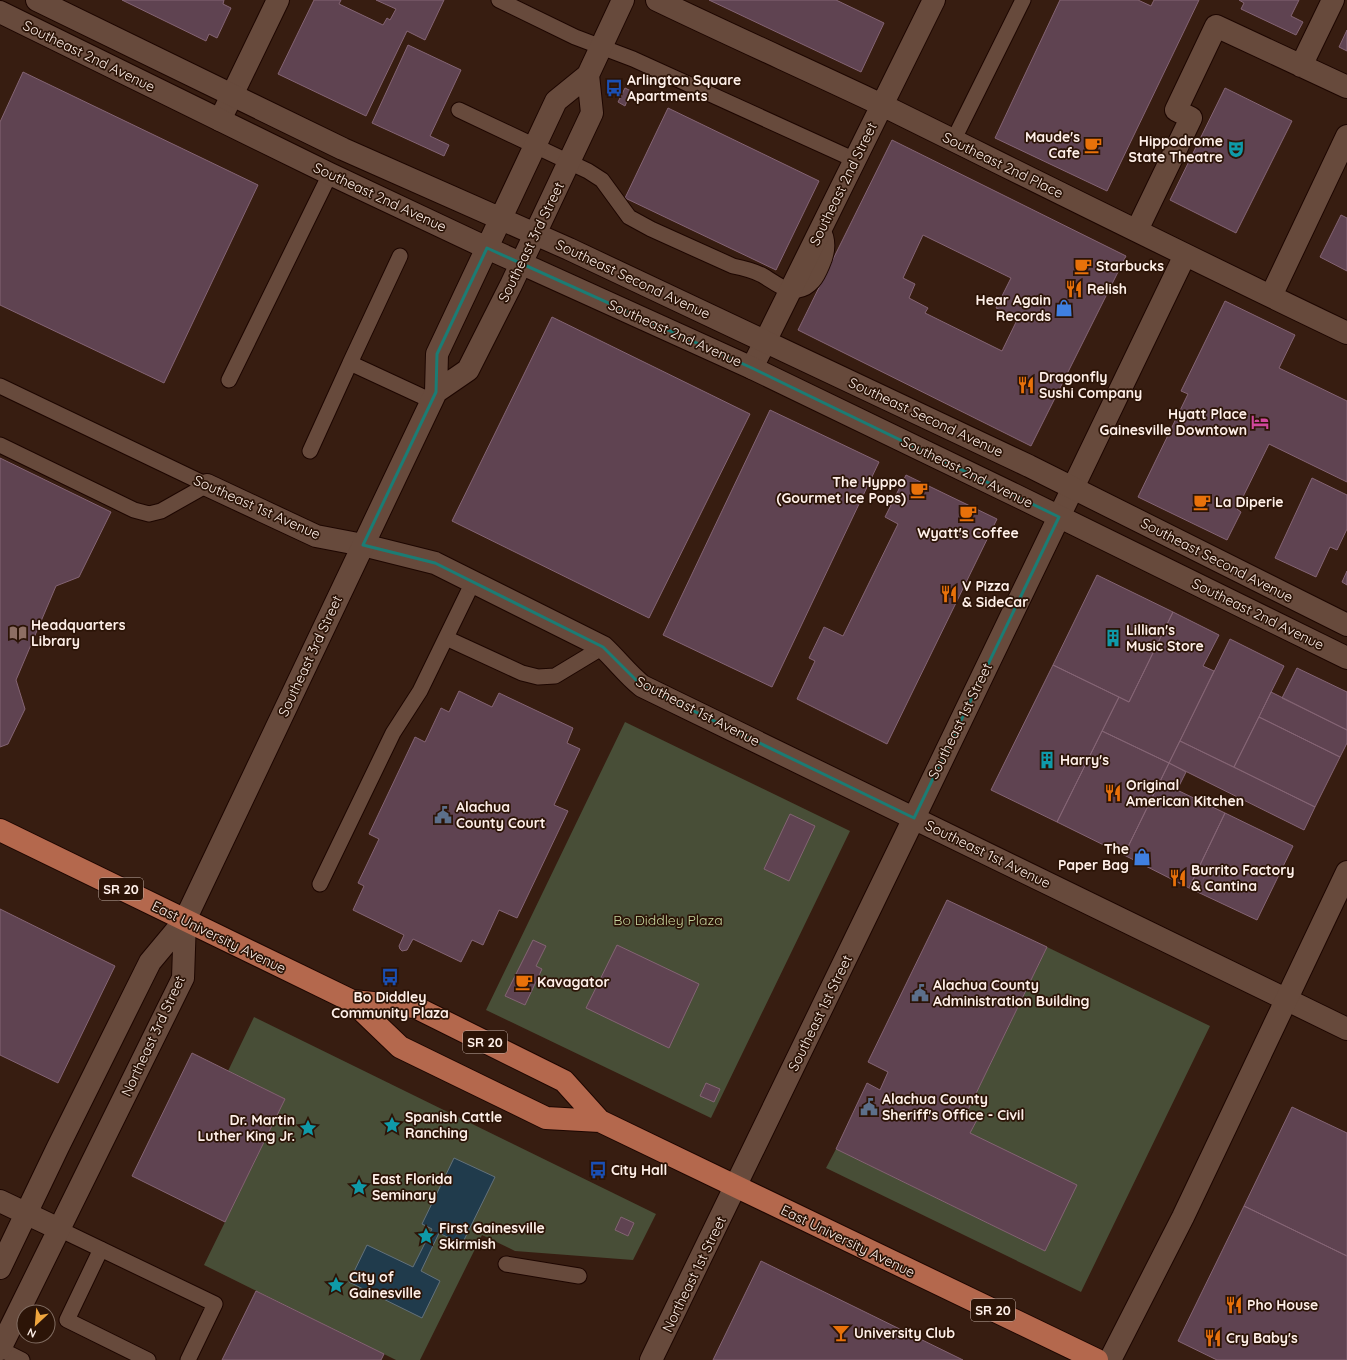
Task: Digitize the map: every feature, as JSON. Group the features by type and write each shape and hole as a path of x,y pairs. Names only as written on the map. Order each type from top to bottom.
{"main road":[{"name":"East University Avenue","path":"0,830 352,1001 400,1047 539,1115 546,1118 600,1121"},
{"name":"East University Avenue","path":"352,1001 415,1007 564,1081 600,1121 1097,1360"}],"street":[{"name":"Southeast 2nd Avenue","path":"37,0 343,149 501,218"},
{"path":"220,120 278,0"},
{"name":"Southeast 3rd Street","path":"185,920 434,397 437,354 556,101 588,75 623,0"},
{"name":"Southeast 2nd Place","path":"657,0 882,106 1347,333"},
{"name":"Southeast 2nd Street","path":"752,368 934,0"},
{"path":"1301,66 1333,0"},
{"name":"Southeast 2nd Avenue","path":"4,13 330,174 487,248 752,368 1059,516 1347,658"},
{"path":"1137,230 1191,118 1176,110 1216,26 1347,87"},
{"name":"Southeast 3rd Street","path":"434,397 468,370 535,234 592,113 588,75"},
{"path":"1271,296 1347,136"},
{"path":"330,174 343,149"},
{"name":"Southeast Second Avenue","path":"501,218 766,341 1073,488 1347,625"},
{"name":"Southeast 1st Street","path":"736,1187 1185,255"},
{"name":"Southeast 1st Avenue","path":"207,485 316,536 363,545 434,563 474,582 603,648 616,660 628,675 642,686 1347,1029"},
{"path":"1110,1360 1183,1217 1347,872"},
{"path":"0,1268 150,962 185,920"},
{"name":"Northeast 3rd Street","path":"0,1349 183,978 185,920"},
{"name":"Northeast 1st Street","path":"652,1360 736,1187"},
{"path":"0,1201 59,1229"}],"lane":[{"path":"500,0 575,37 633,59 855,160"},
{"path":"953,141 1023,0"},
{"path":"459,110 588,171 602,180 629,216 651,229 733,266 746,268 762,275 790,291"},
{"path":"229,380 330,174"},
{"path":"310,451 400,256"},
{"path":"350,363 434,397"},
{"name":"Southeast 1st Avenue","path":"0,386 207,485"},
{"path":"0,445 134,510 149,514 160,511 207,485"},
{"path":"320,884 394,733 420,691 474,582"},
{"path":"446,638 522,673 538,677 555,676 603,648"},
{"path":"59,1229 215,1304 188,1360"},
{"path":"101,1249 67,1320 148,1360"},
{"path":"506,1264 579,1276"},
{"path":"0,1349 22,1360"}],"highlighted area":[{"path":"487,248 752,368 1059,517 914,818 642,686 603,647 435,563 363,545 436,392 437,354"}],"green space":[{"name":"Bo Diddley Plaza","path":"625,722 850,831 711,1118 486,1010"},
{"path":"1047,947 1210,1026 1081,1292 826,1168 836,1149 1045,1251 970,1133 979,1116 968,1110"},
{"path":"254,1017 656,1214 633,1260 515,1251 482,1235 420,1360 396,1360 204,1265 285,1099 228,1071"}],"water":[{"path":"454,1158 495,1177 462,1244 439,1233 421,1271 440,1281 422,1318 349,1282 367,1245 413,1267 432,1229 422,1224"}],"building":[{"path":"122,0 224,0 223,4 231,8 217,38 209,34 206,41"},
{"path":"314,0 341,0 339,4 383,25 387,18 390,20 396,9 376,0 444,0 425,40 407,31 366,116 278,74"},
{"path":"709,0 836,0 884,23 861,72"},
{"path":"1060,0 1138,0 1151,6 1154,0 1199,0 1107,191 995,138"},
{"path":"1239,0 1299,0 1291,16 1303,22 1296,35 1241,9 1244,3"},
{"path":"1347,30 1347,51 1339,47"},
{"path":"408,45 461,70 430,136 449,145 444,156 372,123"},
{"path":"23,72 258,185 164,383 0,305 0,122"},
{"path":"625,88 631,91 625,106 618,102"},
{"name":"Hippodrome State Theatre","path":"1225,88 1292,121 1236,233 1170,200"},
{"path":"668,108 819,181 776,270 625,198"},
{"path":"892,140 1126,256 1031,446 798,330","holes":["923,235 1011,278 996,308 1018,318 1002,351 925,313 928,308 909,298 915,284 903,278"]},
{"path":"1341,215 1347,218 1347,271 1320,257"},
{"name":"Hyatt Place Gainesville Downtown","path":"1225,301 1295,335 1279,368 1347,401 1347,482 1269,444 1237,509 1241,512 1227,540 1138,497 1188,394 1181,391"},
{"path":"552,317 750,414 649,618 452,521"},
{"path":"770,410 879,462 772,687 663,635"},
{"name":"Headquarters Library","path":"0,458 111,512 79,577 56,586 16,680 25,709 8,744 0,747"},
{"path":"906,475 997,519 887,744 797,699 815,661 809,658 824,627 843,636 898,524 885,517"},
{"path":"1312,478 1347,495 1347,529 1337,550 1330,547 1316,577 1275,558"},
{"path":"1347,571 1347,585 1342,582"},
{"name":"Lillian's Music Store","path":"1097,575 1173,612 1129,702 1053,665"},
{"path":"1173,612 1219,635 1203,666 1214,671 1169,763 1102,731 1119,697 1129,702"},
{"path":"1230,639 1284,666 1234,767 1180,741"},
{"name":"Harry's","path":"1053,665 1119,697 1057,822 991,790"},
{"path":"1297,668 1347,692 1347,730 1282,698"},
{"path":"459,691 492,707 499,693 573,728 567,743 580,749 554,805 568,811 517,918 499,910 483,945 472,940 461,962 413,939 407,950 402,951 399,946 404,935 353,910 364,886 358,883 379,839 369,834 415,737 425,742 441,708 449,712"},
{"path":"1271,692 1347,730 1347,743 1340,757 1259,717"},
{"path":"1259,717 1340,757 1315,807 1234,767"},
{"name":"Original American Kitchen","path":"1102,731 1169,763 1124,855 1057,822"},
{"path":"1180,741 1315,807 1304,830 1169,763"},
{"path":"1169,763 1186,772 1177,790 1225,813 1189,888 1124,855"},
{"path":"1225,813 1293,846 1257,920 1189,888"},
{"path":"790,814 815,826 789,881 764,869"},
{"name":"Alachua County Administration Building","path":"947,900 1047,947 968,1110 979,1116 970,1133 1077,1185 1045,1251 836,1149 867,1083 880,1090 888,1072 868,1062"},
{"path":"0,909 115,966 58,1083 0,1055"},
{"name":"Kavagator","path":"533,940 546,946 536,966 542,969 525,1005 505,996"},
{"path":"617,945 699,984 669,1048 586,1008"},
{"path":"192,1053 285,1099 225,1222 132,1176"},
{"path":"706,1083 720,1089 714,1102 700,1096"},
{"path":"1292,1107 1347,1133 1347,1256 1244,1206"},
{"path":"1244,1206 1347,1256 1347,1360 1217,1360 1178,1341"},
{"path":"621,1217 634,1223 628,1236 615,1230"},
{"path":"761,1261 963,1360 713,1360"},
{"path":"256,1291 384,1354 381,1360 222,1360"}],"place":[{"name":"Arlington Square Apartments","path":"614,88"},
{"name":"Maude's Cafe","path":"1093,145"},
{"name":"Hippodrome State Theatre","path":"1236,149"},
{"name":"Starbucks","path":"1083,266"},
{"name":"Relish","path":"1074,289"},
{"name":"Hear Again Records","path":"1064,308"},
{"name":"Dragonfly Sushi Company","path":"1026,385"},
{"name":"Hyatt Place Gainesville Downtown","path":"1260,422"},
{"name":"The Hyppo (Gourmet Ice Pops)","path":"919,490"},
{"name":"La Diperie","path":"1202,502"},
{"name":"Wyatt's Coffee","path":"968,513"},
{"name":"V Pizza & SideCar","path":"949,594"},
{"name":"Headquarters Library","path":"18,633"},
{"name":"Lillian's Music Store","path":"1113,638"},
{"name":"Harry's","path":"1047,760"},
{"name":"Original American Kitchen","path":"1113,793"},
{"name":"Alachua County Court","path":"443,815"},
{"name":"The Paper Bag","path":"1142,857"},
{"name":"Burrito Factory & Cantina","path":"1178,878"},
{"name":"Bo Diddley Community Plaza","path":"390,977"},
{"name":"Kavagator","path":"524,982"},
{"name":"Alachua County Administration Building","path":"920,993"},
{"name":"Alachua County Sheriff's Office - Civil","path":"869,1107"},
{"name":"Spanish Cattle Ranching","path":"392,1125"},
{"name":"Dr. Martin Luther King Jr.","path":"308,1128"},
{"name":"City Hall","path":"598,1170"},
{"name":"East Florida Seminary","path":"359,1187"},
{"name":"First Gainesville Skirmish","path":"426,1236"},
{"name":"City of Gainesville","path":"336,1285"},
{"name":"Pho House","path":"1234,1305"},
{"name":"University Club","path":"841,1333"},
{"name":"Cry Baby's","path":"1213,1338"}]}
